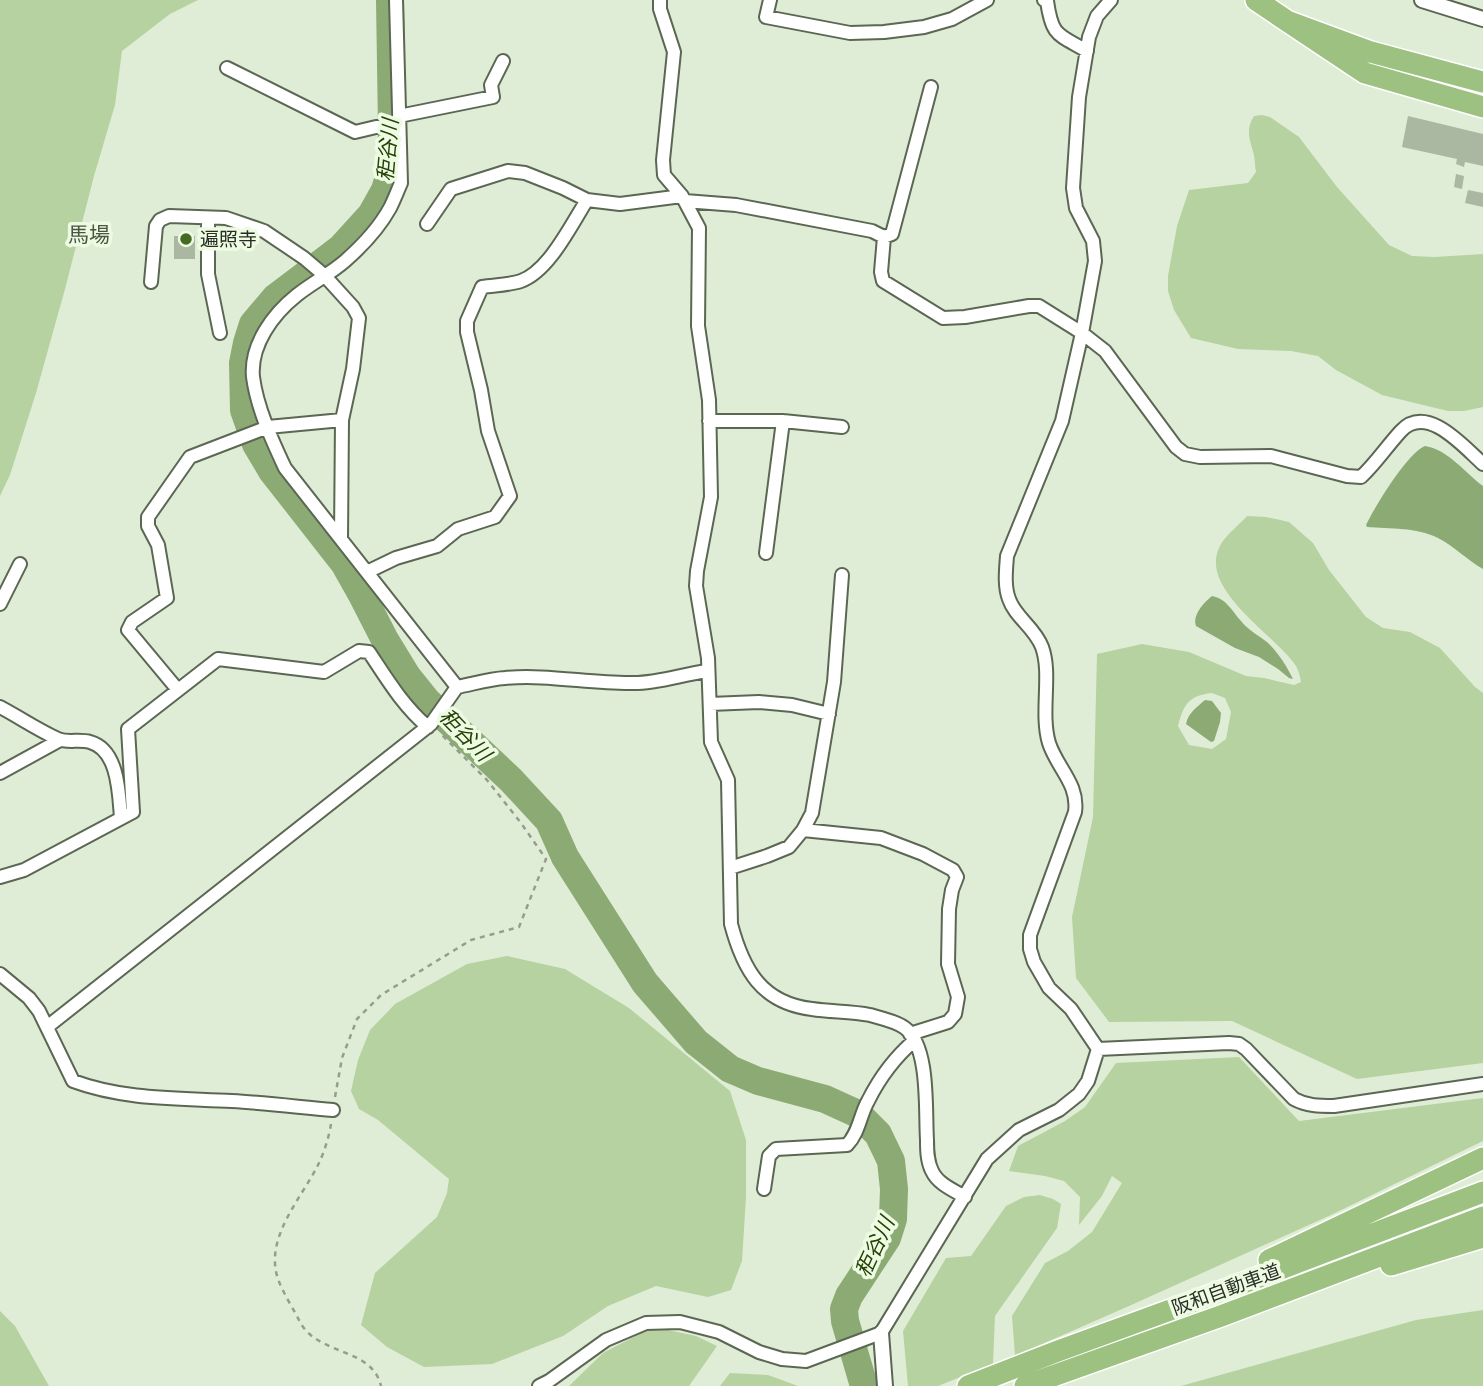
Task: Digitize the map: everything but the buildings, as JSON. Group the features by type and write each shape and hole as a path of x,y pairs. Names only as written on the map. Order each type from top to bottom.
{"highway":[{"path":"1256,0 1365,73 1483,107"},
{"path":"1287,21 1371,52 1483,82"},
{"path":"1058,1351 1273,1258 1483,1158"},
{"name":"阪和自動車道","path":"968,1386 1483,1192"},
{"name":"阪和自動車道","path":"1025,1386 1221,1316 1483,1217"},
{"path":"1221,1316 1483,1237"}],"street":[{"path":"396,0 401,183 390,208 367,239 344,262 323,275 282,309 260,340 254,356 253,376 258,400 285,468 457,687"},
{"path":"660,0 660,9 674,52 663,160 664,175 683,199 699,228 698,326 709,400 711,497 696,586 708,658 711,742 729,780 731,924 737,947 750,974 768,993 789,1005 879,1017 905,1027 923,1061 928,1156 932,1172 939,1181 965,1197"},
{"path":"770,0 766,17 850,33 924,27 952,19 987,0"},
{"path":"1044,0 1047,1 1054,32 1087,51"},
{"path":"1098,1049 1071,1009 1049,988 1034,962 1030,948 1030,934 1075,812 1077,799 1050,745 1045,724 1043,649 1035,633 1009,600 1006,583 1007,556 1062,421 1095,261 1093,241 1076,208 1073,188 1079,97 1089,37 1097,16 1111,0"},
{"path":"1422,0 1483,19"},
{"path":"227,68 355,132 493,97 491,85 503,61"},
{"path":"884,237 892,233 931,87"},
{"path":"427,224 451,189 508,170 526,173 587,201 620,204 683,199 736,205 873,232 884,237"},
{"path":"367,572 396,558 438,546 458,529 495,517 510,496 488,431 467,321 482,287 519,282 533,275 550,257 587,201"},
{"path":"151,282 156,226 160,220 169,216 226,218 264,231 304,258 353,307 359,318 353,369 342,421 341,539"},
{"path":"208,218 208,274 220,333"},
{"path":"884,237 881,272 883,281 943,318 1039,306 1082,333 1105,351 1176,447 1185,454 1200,457 1271,456 1347,476 1361,477 1403,429 1413,424 1431,423 1444,429 1483,464"},
{"path":"178,691 128,629 132,622 167,597 158,545 148,526 148,517 190,457 268,427 342,421"},
{"path":"709,421 783,421 842,427"},
{"path":"765,552 783,421"},
{"path":"0,604 20,564"},
{"path":"730,868 789,847 813,813 834,682 842,575"},
{"path":"0,877 24,870 133,812 128,729 218,659 324,672 359,651 369,652 415,716 430,725"},
{"path":"47,1027 430,725 457,687 504,678 659,682 684,674 708,671"},
{"path":"710,704 759,702 792,705 829,714"},
{"path":"0,707 60,740 91,742 101,748 111,761 118,782 121,818"},
{"path":"0,773 60,740"},
{"path":"764,1189 769,1156 776,1149 847,1145 853,1139 867,1102 889,1066 912,1037 948,1022 955,1014 958,997 948,964 949,909 957,877 953,870 923,854 881,838 803,830"},
{"path":"0,974 29,998 39,1011 73,1081 96,1090 147,1098 234,1101 333,1110"},
{"path":"1098,1049 1229,1042 1239,1044 1294,1099 1315,1106 1334,1106 1483,1084"},
{"path":"885,1386 881,1333 988,1159 1019,1130 1059,1110 1079,1094 1088,1081 1098,1049"},
{"path":"539,1386 606,1340 646,1323 680,1322 719,1332 759,1352 782,1359 806,1360 881,1333"}],"path":[{"path":"381,1386 379,1378 362,1359 329,1347 305,1331 278,1278 274,1258 279,1237 288,1216 319,1164 330,1131 342,1058 357,1019 381,995 471,940 519,928 546,859 522,823 487,780 430,725"}],"shaded area":[{"path":"0,0 198,0 170,14 122,51 115,105 65,289 36,393 10,475 0,496"},
{"path":"1254,116 1270,117 1299,137 1337,187 1389,245 1412,256 1483,254 1483,407 1448,411 1382,395 1336,370 1318,356 1291,351 1238,349 1191,338 1174,310 1168,291 1177,226 1189,190 1248,183 1256,172 1249,135 1250,126"},
{"path":"1425,446 1442,452 1483,486 1483,569 1430,534 1366,525 1401,469"},
{"path":"1247,516 1289,522 1313,543 1329,570 1366,617 1383,628 1410,632 1440,648 1483,693 1483,1063 1357,1079 1232,1021 1109,1022 1076,978 1072,917 1093,817 1097,654 1142,644 1189,652 1246,676 1294,685 1301,682 1296,666 1286,653 1241,610 1219,577 1216,561 1221,544","holes":["1212,693 1225,698 1231,712 1226,739 1212,749 1189,745 1178,726 1188,702 1197,696"]},
{"path":"1212,596 1225,603 1247,627 1271,646 1293,679 1259,657 1235,648 1196,626 1197,614"},
{"path":"1205,700 1212,701 1221,713 1214,741 1211,742 1186,724 1191,713"},
{"path":"507,956 565,969 629,1008 730,1091 746,1140 742,1261 731,1290 708,1297 656,1286 608,1306 563,1336 492,1364 424,1367 387,1347 361,1325 375,1273 437,1217 447,1193 449,1179 378,1120 359,1109 351,1091 358,1060 370,1030 395,1004 467,964"},
{"path":"1239,1057 1299,1121 1483,1098 1483,1141 1331,1215 1015,1356 1012,1316 1045,1263 1068,1251 1092,1232 1122,1183 1112,1176 1102,1196 1079,1225 1080,1197 1064,1181 1009,1171 1018,1146 1085,1107 1116,1063"},
{"path":"1040,1195 1061,1204 1057,1228 995,1316 993,1364 938,1386 908,1386 903,1331 946,1258 971,1256 1006,1206 1024,1197"},
{"path":"1483,1310 1483,1386 1181,1386 1416,1320"},
{"path":"0,1311 15,1326 49,1386 0,1386"},
{"path":"668,1330 696,1336 717,1346 689,1386 569,1386 603,1353 645,1331"},
{"path":"730,1373 768,1375 798,1386 720,1386"}],"waterway":[{"name":"秬谷川","path":"390,0 391,170 385,190 371,215 341,248 275,298 253,324 243,363 244,410 256,444 272,471 344,563 407,676 427,701 511,780 549,821 565,857 645,983 696,1042 730,1069 758,1081 825,1099 858,1114 878,1134 891,1161 893,1219 887,1238 849,1296 844,1309 864,1386"}],"place":[{"name":"遍照寺","path":"186,239"}],"district":[{"name":"馬場","path":"89,235"}]}
